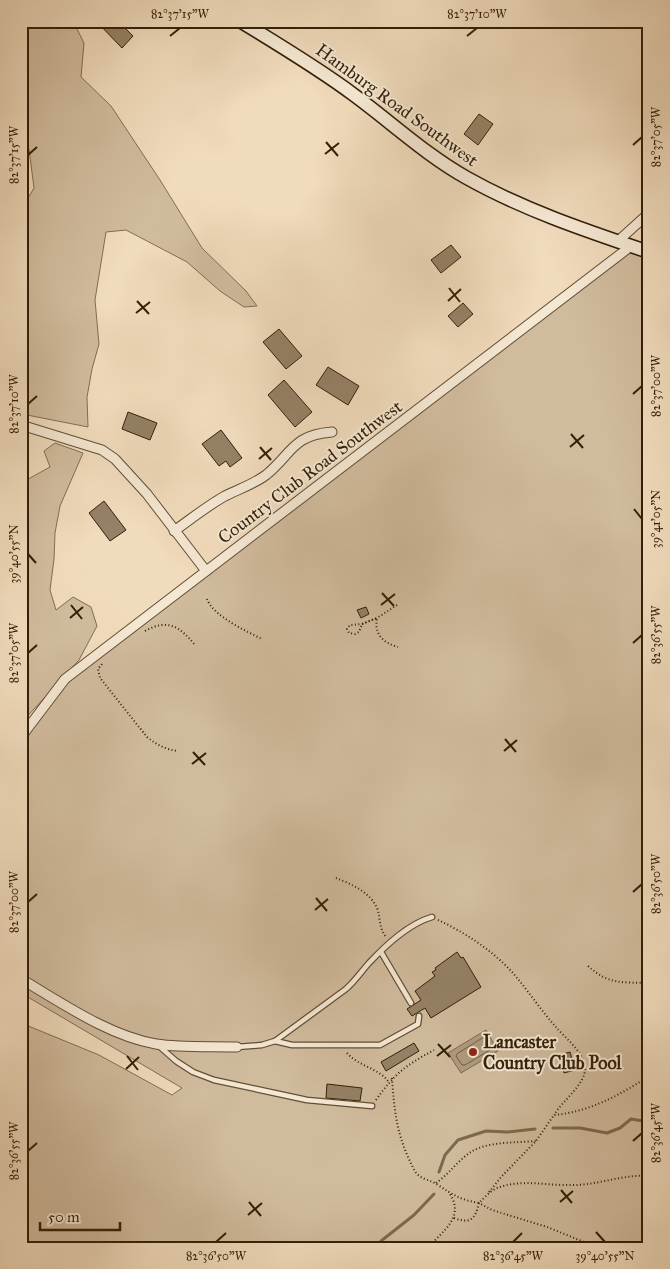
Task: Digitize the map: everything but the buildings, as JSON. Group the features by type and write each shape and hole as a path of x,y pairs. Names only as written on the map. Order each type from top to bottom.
{"street":[{"name":"Hamburg Road Southwest","path":"240,21 302,58 354,95 417,145 466,177 526,207 649,252"},
{"path":"618,242 649,213"},
{"name":"Country Club Road Southwest","path":"21,737 65,679 632,246"},
{"path":"21,425 102,450 126,470 206,571"},
{"path":"174,531 223,497 266,474 300,442 310,436 332,432"},
{"path":"21,979 106,1027 156,1044 238,1047"}],"lane":[{"path":"238,1047 262,1045 275,1041 356,981 366,967 391,943 422,920 432,917"},
{"path":"381,952 411,1003"},
{"path":"275,1041 292,1045 380,1045 418,1024 419,1016"},
{"path":"156,1044 193,1072 214,1080 307,1100 372,1106"}],"path":[{"path":"207,599 213,609 247,632 262,639"},
{"path":"362,624 359,632 355,634 348,633 347,629 350,624 362,624 377,618 397,605"},
{"path":"377,618 376,626 380,637 387,643 398,647"},
{"path":"142,633 154,626 169,625 184,632 195,645"},
{"path":"103,662 98,669 100,678 138,726 155,744 165,749 177,751"},
{"path":"336,878 368,896 377,908 381,930 391,943"},
{"path":"432,917 452,926 495,957 511,972 549,1020 578,1051 585,1069 583,1078 578,1086 558,1107 536,1141 479,1203 477,1211 470,1221 465,1222 454,1218"},
{"path":"588,966 603,978 612,981 649,984"},
{"path":"345,1046 348,1055 374,1069 388,1082"},
{"path":"372,1106 392,1078 409,1064 434,1050"},
{"path":"554,1115 588,1108 610,1099 632,1088 649,1076"},
{"path":"392,1078 395,1118 404,1148 418,1175 425,1180 436,1183 450,1194 464,1200 479,1203 492,1210 554,1230 599,1248"},
{"path":"436,1183 475,1149 485,1145 536,1141"},
{"path":"488,1194 499,1187 515,1184 573,1185 649,1176"},
{"path":"428,1248 454,1218 456,1207 450,1194"}],"shaded area":[{"path":"30,21 73,21 84,43 81,77 111,106 202,248 246,291 257,306 244,307 220,291 187,262 126,230 106,232 95,300 99,344 87,397 88,427 27,415 21,412 21,210 34,188 29,149 21,141 21,28"},
{"path":"631,246 649,252 649,1248 21,1248 21,1023 99,1055 172,1095 182,1088 21,993 21,737 65,679"},
{"path":"55,443 83,453 60,506 55,533 50,590 56,610 73,597 91,607 97,626 79,660 21,721 21,483 50,467 44,451"}],"water":[{"name":"Lancaster Country Club Pool","path":"486,1030 498,1051 461,1073 448,1053"}],"waterway":[{"path":"553,1128 580,1128 607,1133 620,1128 631,1119 649,1122"},
{"path":"439,1172 445,1155 458,1140 486,1131 507,1132 535,1129"},
{"path":"375,1248 414,1215 434,1194"}],"place":[{"name":"Lancaster Country Club Pool","path":"473,1052"}]}
